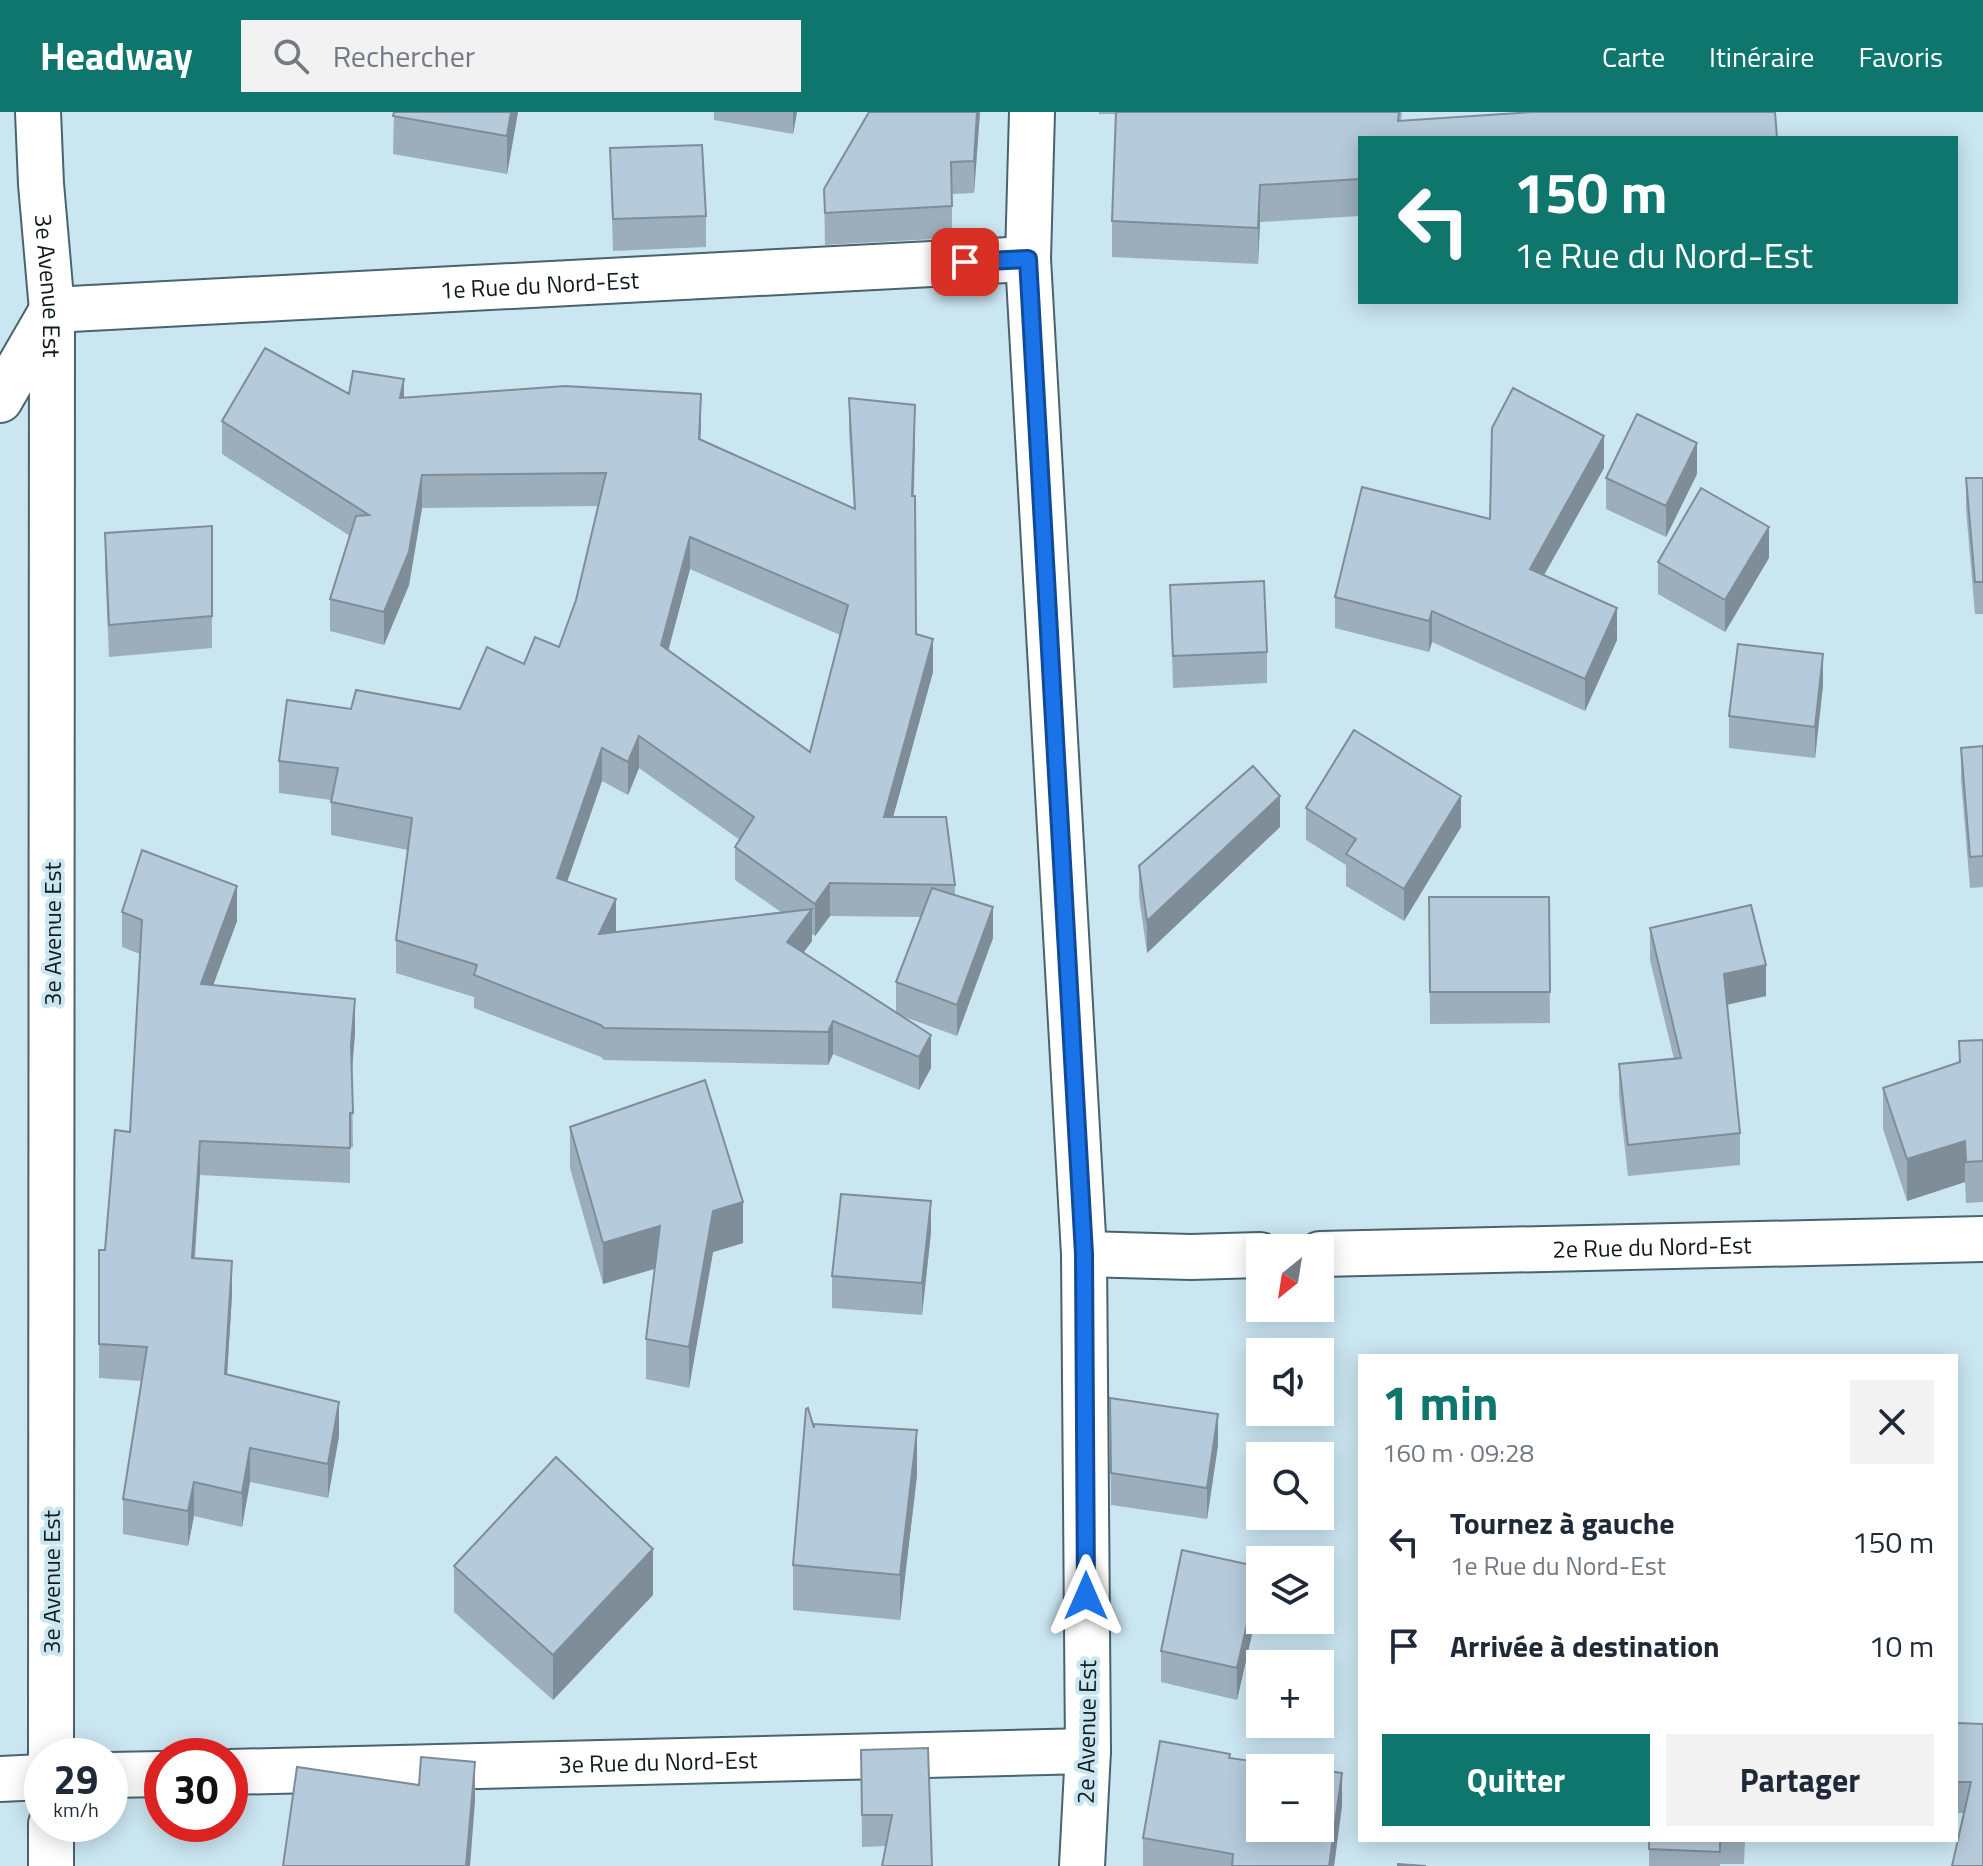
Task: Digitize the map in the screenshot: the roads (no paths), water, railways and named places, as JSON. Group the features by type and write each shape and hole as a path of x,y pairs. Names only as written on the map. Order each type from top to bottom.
{"street":[{"name":"3e Avenue Est","path":"38,112 52,310 51,1738"},
{"name":"2e Avenue Est","path":"1032,112 1028,259 1084,1254 1088,1751 1082,1866"},
{"name":"1e Rue du Nord-Est","path":"52,310 1028,259"},
{"path":"0,400 52,310"},
{"name":"2e Rue du Nord-Est","path":"1334,1254 1983,1239"},
{"path":"1084,1254 1246,1255"},
{"name":"3e Rue du Nord-Est","path":"248,1772 1088,1751"},
{"path":"0,1779 24,1778"},
{"path":"51,1842 51,1866"}]}
